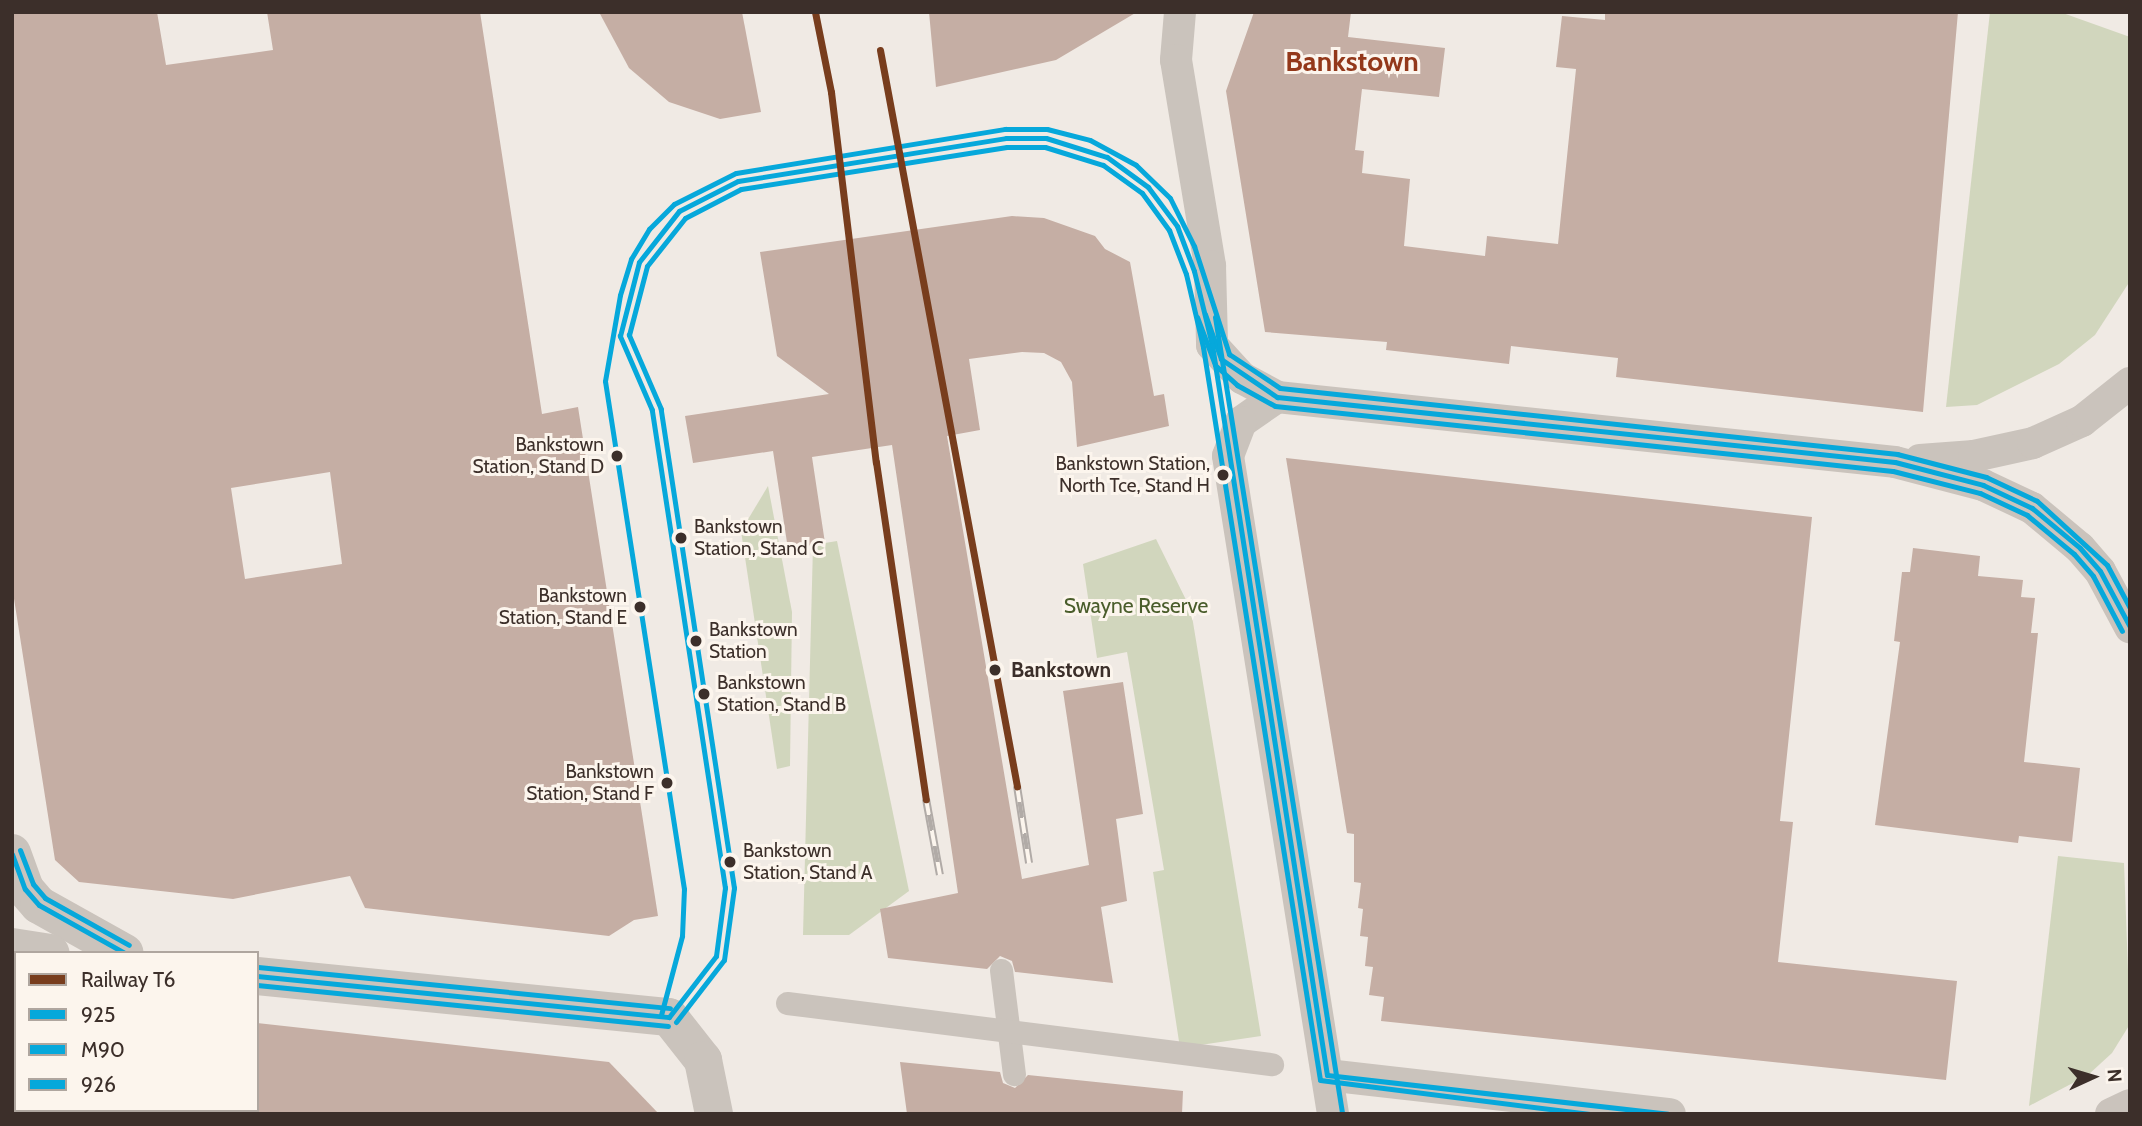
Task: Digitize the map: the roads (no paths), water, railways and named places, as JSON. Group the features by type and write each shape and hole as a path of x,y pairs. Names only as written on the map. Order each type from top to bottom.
{"street":[{"path":"1180,12 1176,60 1210,266 1212,345 1230,370 1277,397 1895,462 1983,485 2050,520 2100,571 2130,627"},
{"path":"1895,462 1974,456 2033,443 2082,421 2130,383"},
{"path":"1277,397 1241,422 1228,456 1332,1114"},
{"path":"12,853 25,889 38,905 121,951"},
{"path":"12,947 38,951"},
{"path":"1001,970 1014,1074"},
{"path":"259,976 669,1017 703,1060 714,1114"},
{"path":"787,1003 1272,1064"},
{"path":"1326,1075 1670,1114"},
{"path":"2111,1114 2130,1105"}],"railway":[{"path":"1017,786 1029,863"},
{"path":"926,799 940,875"}],"rail line":[{"name":"T6","path":"815,12 831,92 876,462 926,799"},
{"name":"T6","path":"880,50 1017,786"}],"place":[{"name":"Bankstown Station, Stand D","path":"617,456"},
{"name":"Bankstown Station, North Tce, Stand H","path":"1223,475"},
{"name":"Bankstown Station, Stand C","path":"681,538"},
{"name":"Bankstown Station, Stand E","path":"640,607"},
{"name":"Bankstown Station","path":"696,641"},
{"name":"Bankstown","path":"995,670"},
{"name":"Bankstown Station, Stand B","path":"704,694"},
{"name":"Bankstown Station, Stand F","path":"667,783"},
{"name":"Bankstown Station, Stand A","path":"730,862"}],"district":[{"name":"Bankstown","path":"1352,61"}],"park label":[{"name":"Swayne Reserve","path":"1136,606"}]}
